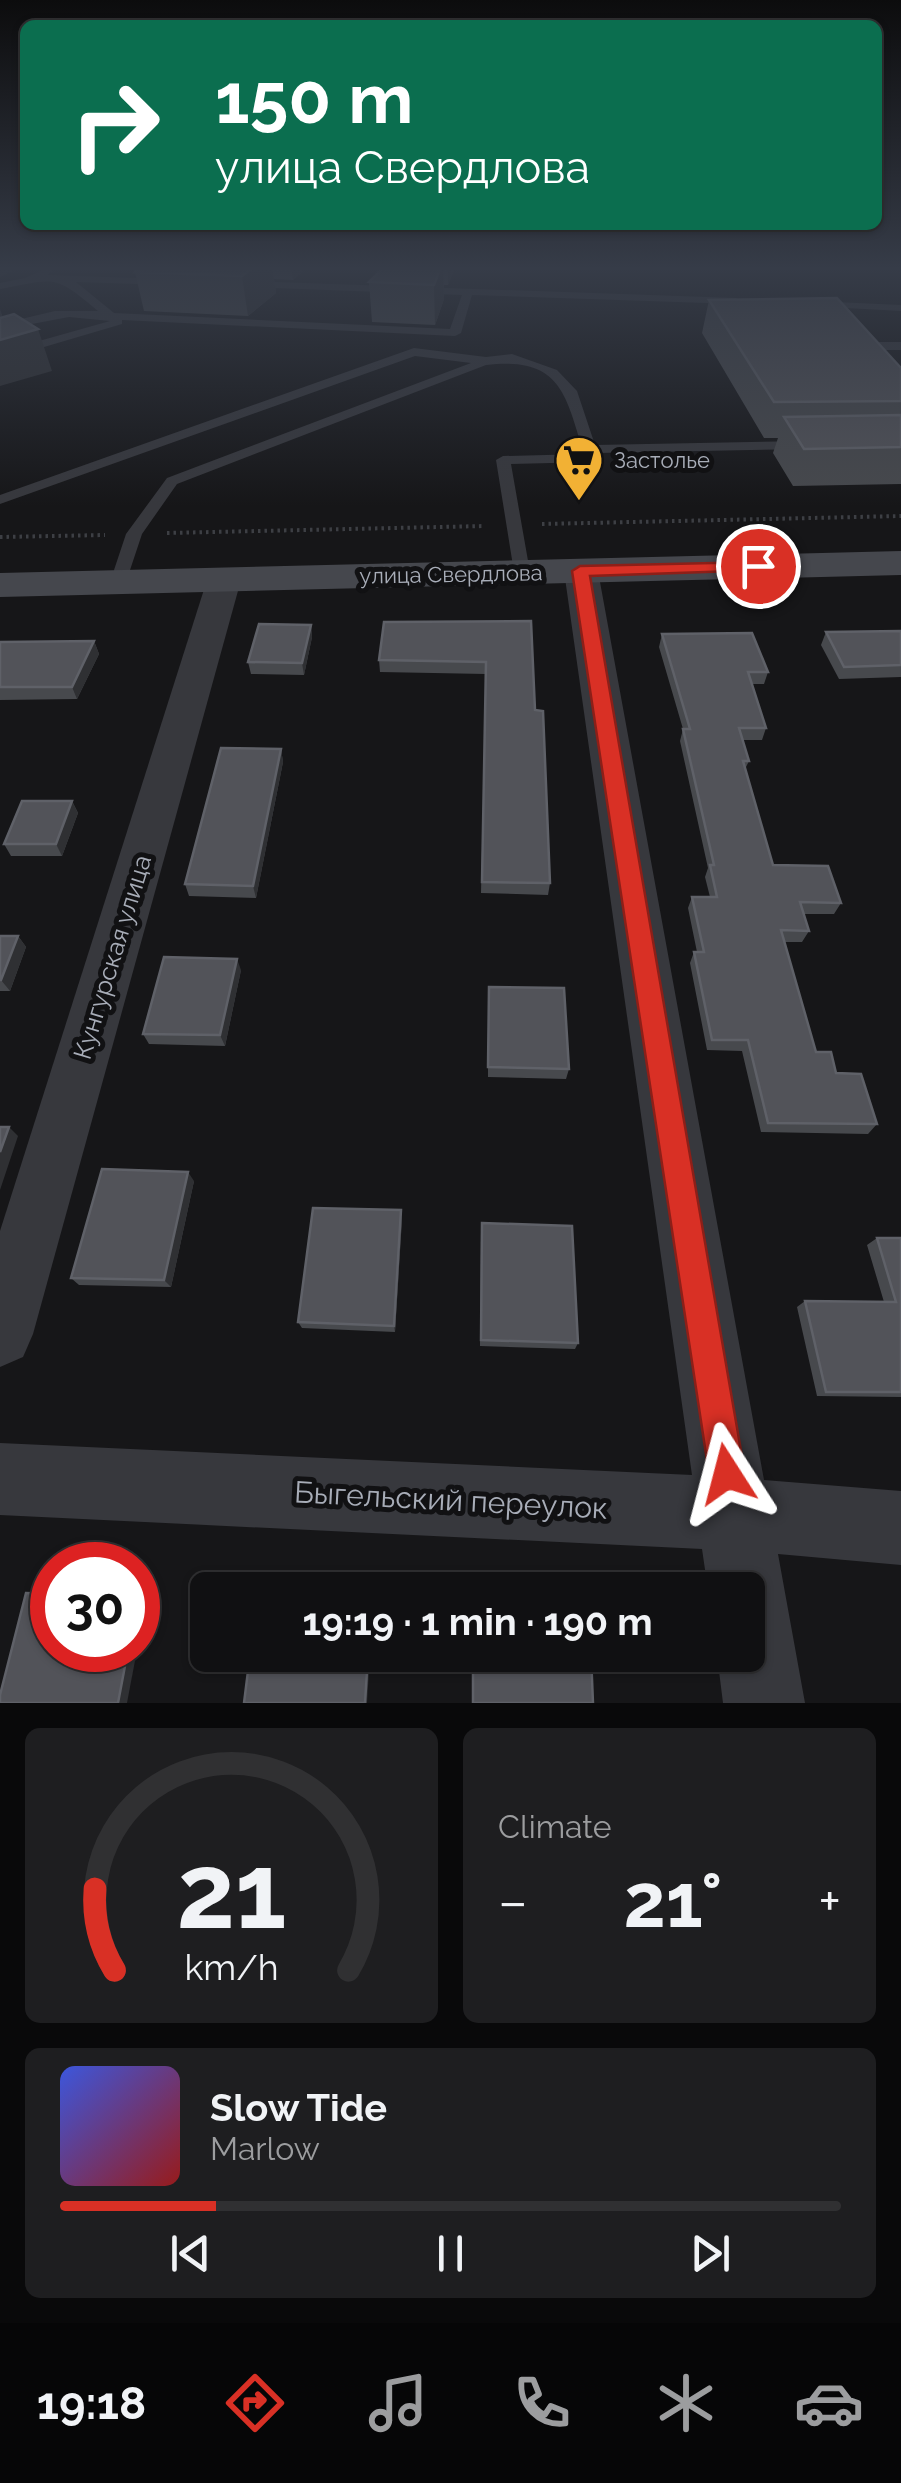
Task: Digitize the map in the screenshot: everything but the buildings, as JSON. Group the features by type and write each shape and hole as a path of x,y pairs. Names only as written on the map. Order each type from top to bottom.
{"street":[{"name":"улица Свердлова","path":"0,585 901,563"},
{"path":"580,571 743,1572"},
{"name":"Кунгурская улица","path":"0,1334 224,580"},
{"name":"Быгельский переулок","path":"0,1479 734,1514 901,1528"},
{"path":"759,1672 764,1703"}],"lane":[{"path":"0,356 33,346"},
{"path":"0,500 414,352 486,361 512,358 553,373 571,391 592,458 503,460 522,572"},
{"path":"118,582 134,534 172,481 486,361"},
{"path":"589,449 823,444"}],"path":[{"path":"0,537 901,516"}],"place":[{"name":"Застолье","path":"579,502"}],"route":[{"path":"727,1474 580,571 758,566"}]}
